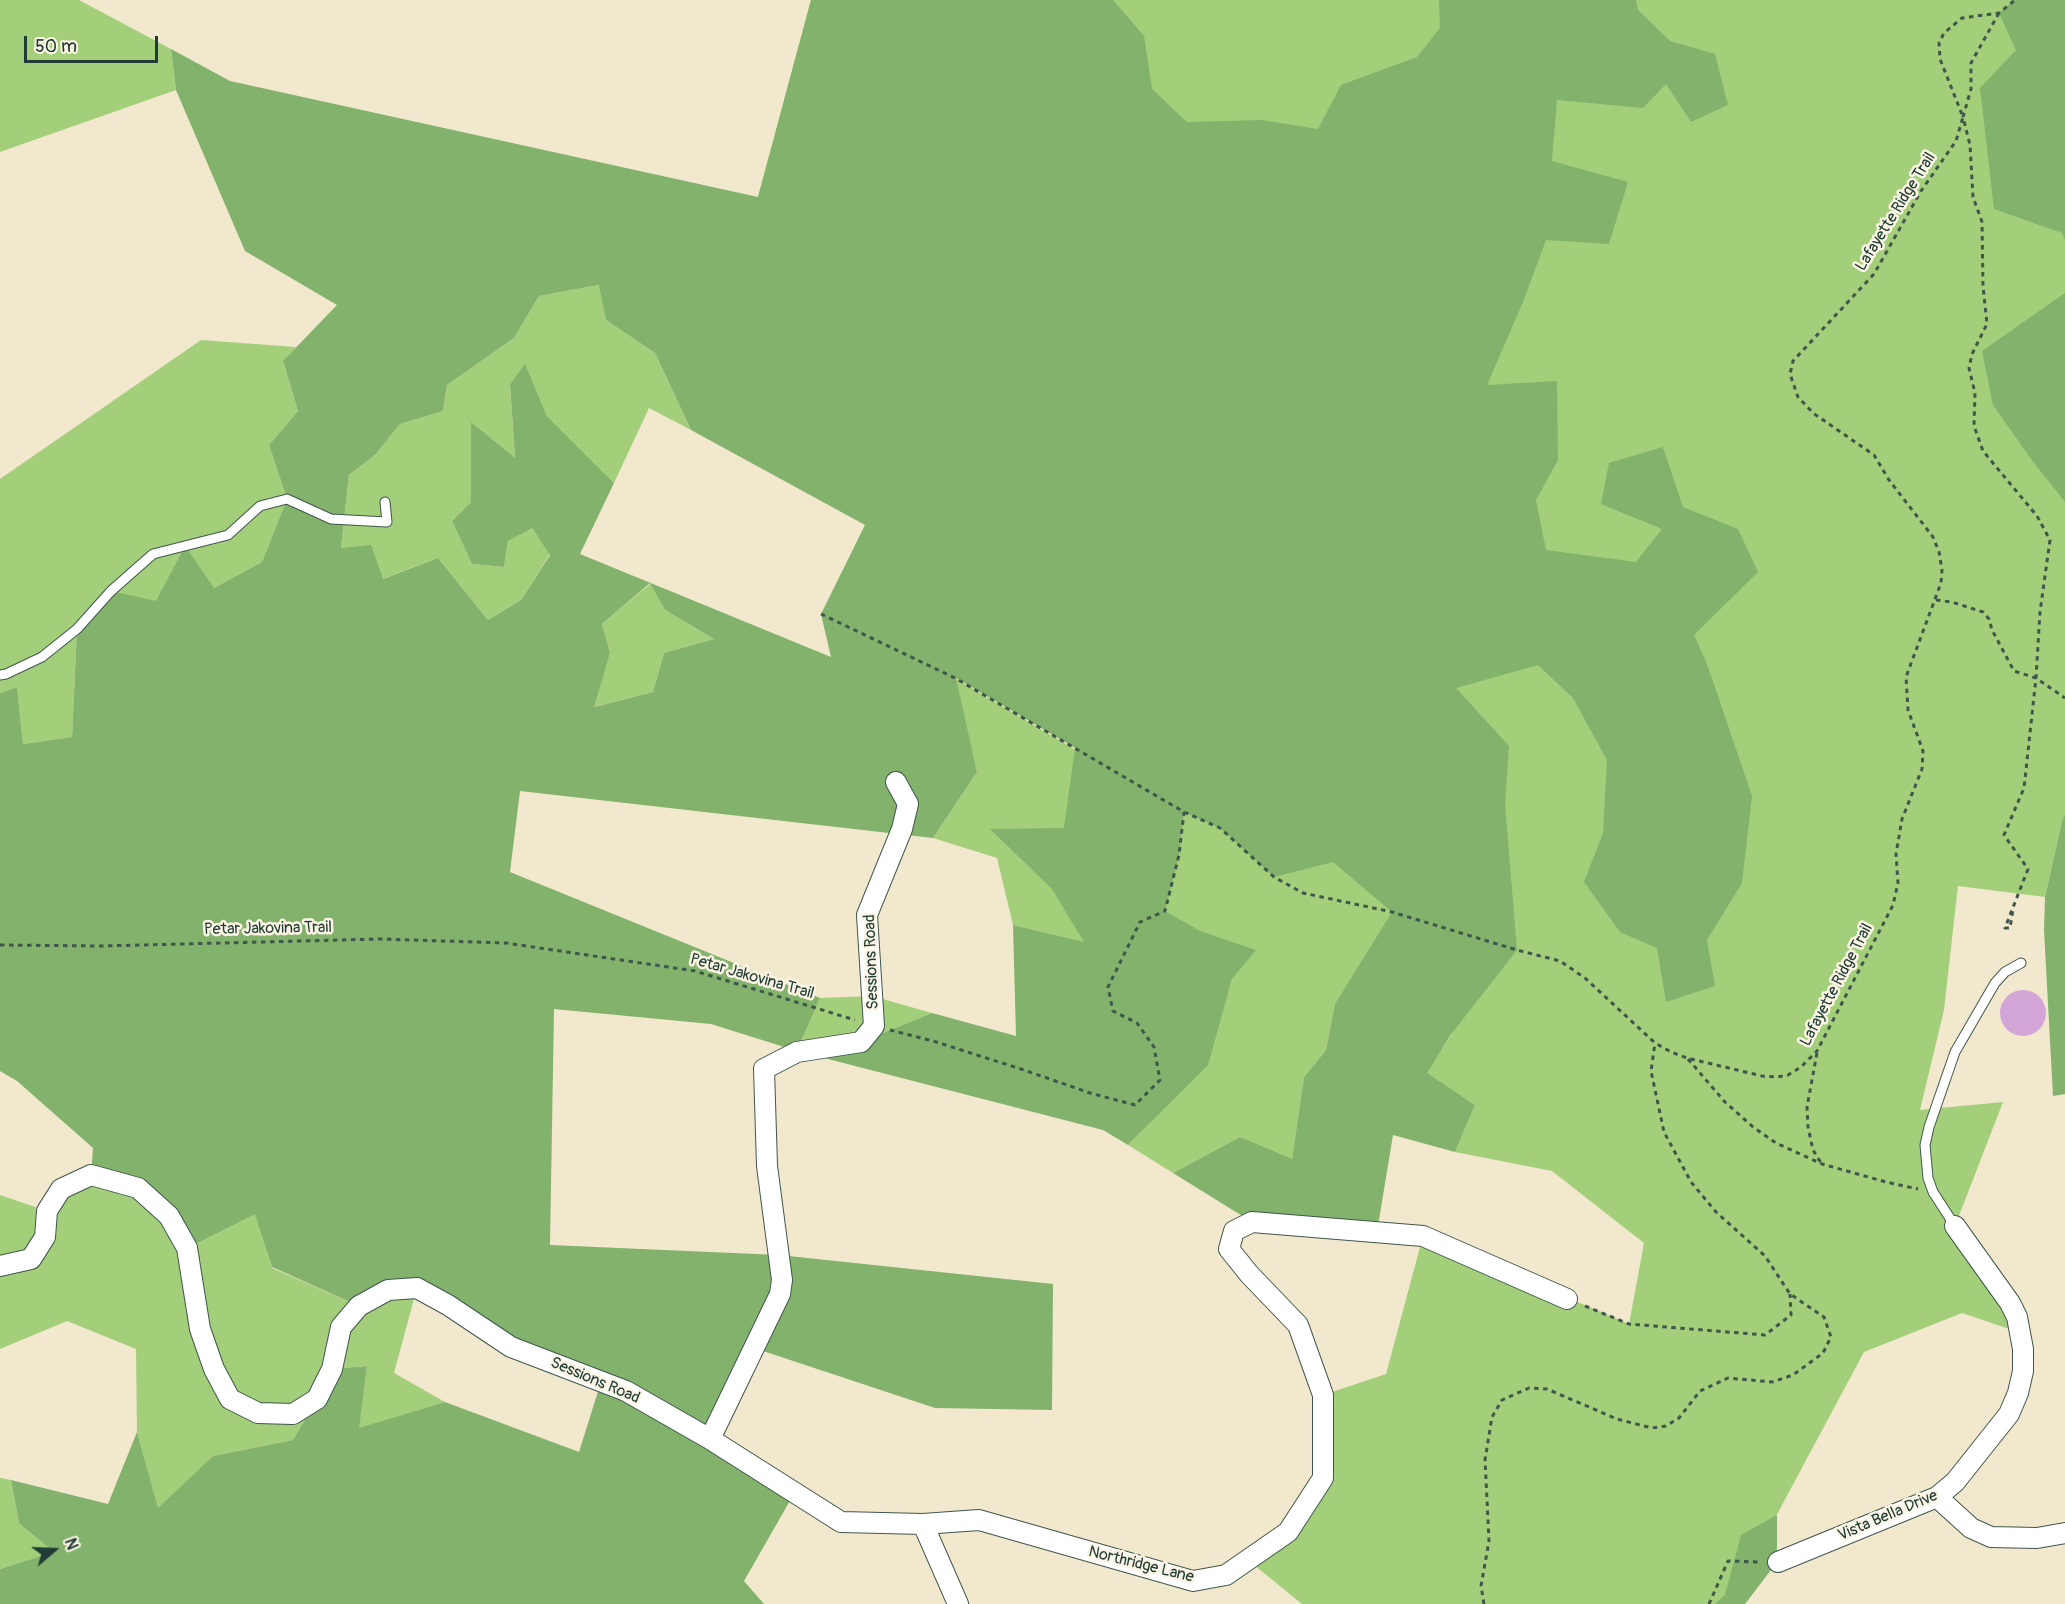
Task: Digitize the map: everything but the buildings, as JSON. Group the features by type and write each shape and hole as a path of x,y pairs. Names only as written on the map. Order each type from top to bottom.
{"street":[{"name":"Sessions Road","path":"0,1266 31,1259 45,1237 47,1211 61,1189 92,1174 138,1188 169,1216 187,1248 200,1329 214,1369 230,1400 258,1413 293,1414 317,1399 332,1369 341,1327 359,1306 388,1290 417,1288 448,1305 512,1347 626,1391 710,1439 780,1294 782,1280 767,1166 764,1069 797,1052 861,1042 874,1026 867,915 902,830 908,804 896,782"},
{"name":"Northridge Lane","path":"710,1439 841,1522 922,1524 979,1520 1193,1581 1226,1575 1288,1532 1323,1478 1323,1395 1298,1324 1229,1250 1234,1231 1252,1222 1423,1236 1567,1299"},
{"name":"Vista Bella Drive","path":"1778,1562 1938,1497 1955,1482 2009,1414 2018,1393 2023,1371 2023,1349 2017,1317 1955,1226"},
{"path":"1938,1497 1971,1528 1991,1538 2037,1538 2065,1533"},
{"path":"922,1524 958,1604"}],"lane":[{"path":"0,675 42,657 77,629 111,591 153,554 228,535 260,506 287,499 331,519 387,522 385,502"},
{"path":"1955,1226 1932,1192 1928,1178 1925,1145 1955,1052 1995,983 2005,972 2021,963"}],"path":[{"path":"2013,909 2010,927 2005,928 2028,869 2004,835 2024,788 2036,678 2040,612 2050,540 2037,516 1983,451 1974,426 1976,393 1969,368 1972,354 1987,324 1983,286 1982,222 1973,197 1970,145 1963,117 1940,59 1939,43 1944,33 1962,18 1999,13 2015,0"},
{"name":"Lafayette Ridge Trail","path":"821,614 965,683 1184,812 1220,828 1274,878 1303,893 1392,912 1560,961 1585,978 1654,1043 1687,1058 1762,1076 1788,1075 1801,1067 1817,1051 1893,905 1898,883 1896,854 1902,819 1922,769 1923,751 1908,710 1906,677 1941,583 1939,552 1933,537 1893,486 1874,455 1813,413 1798,397 1790,374 1793,361 1874,274 1921,191 1956,141 1971,89 1971,63 1999,13"},
{"path":"1936,600 1952,602 1983,612 1989,619 1992,630 2014,671 2036,678 2065,698"},
{"name":"Petar Jakovina Trail","path":"0,945 102,946 380,939 506,943 695,971 874,1026 933,1041 1090,1093 1135,1105 1160,1080 1154,1047 1137,1023 1113,1011 1108,987 1140,922 1165,911 1179,855 1184,812"},
{"path":"1484,1604 1481,1586 1490,1541 1485,1460 1492,1417 1502,1400 1529,1388 1547,1389 1617,1419 1652,1428 1666,1426 1679,1418 1700,1391 1728,1378 1772,1382 1793,1375 1823,1353 1831,1336 1824,1317 1790,1294 1765,1256 1716,1212 1691,1182 1664,1132 1651,1071 1654,1043"},
{"path":"1817,1051 1807,1107 1813,1150 1822,1164"},
{"path":"1687,1058 1725,1102 1752,1127 1776,1143 1822,1164 1932,1192"},
{"path":"1567,1299 1629,1324 1765,1335 1791,1315 1790,1294"},
{"path":"1709,1604 1728,1561 1778,1562"}],"green space":[{"path":"0,0 79,0 171,49 176,90 0,152"},
{"path":"811,0 2065,0 2065,814 2045,897 1958,886 1944,1010 1920,1110 2003,1102 1955,1226 2021,1333 1962,1313 1864,1352 1729,1604 1302,1604 1248,1560 1288,1532 1323,1478 1323,1395 1386,1374 1423,1236 1629,1324 1644,1243 1552,1171 1455,1152 1475,1105 1426,1073 1452,1034 1335,1005 1326,1050 1304,1077 1292,1160 1240,1137 1173,1173 1128,1145 1207,1065 1232,979 1013,925 997,858 933,838 977,772 955,678 1163,802 758,197"},
{"path":"811,0 1113,0 1144,36 1152,89 1187,122 1262,120 1318,129 1341,85 1417,57 1440,28 1439,0 1636,0 1638,10 1670,41 1715,54 1728,105 1691,122 1666,84 1643,108 1557,100 1552,161 1628,182 1609,244 1546,240 1523,302 1487,385 1557,381 1558,460 1536,500 1546,550 1636,562 1662,529 1601,504 1609,463 1663,447 1683,507 1738,529 1758,572 1694,635 1707,664 1752,796 1742,883 1707,940 1715,986 1666,1002 1657,948 1620,932 1584,882 1603,833 1607,760 1573,698 1538,665 1456,688 1509,746 1505,805 1517,950 1452,1033 1427,1073 1475,1105 1455,1152 1393,1135 1377,1232 1252,1222 1173,1173 1240,1137 1292,1159 1304,1077 1326,1050 1335,1004 1392,912 1333,862 1274,877 1220,828 1184,812 1179,855 1165,911 1200,931 1256,950 1232,979 1208,1065 1128,1145 1103,1130 797,1051 711,1024 554,1009 550,1245 779,1255 1053,1284 1052,1410 935,1408 754,1348 711,1438 795,1492 744,1581 764,1604 0,1604 0,1569 54,1552 19,1523 11,1480 108,1504 137,1432 158,1508 213,1456 293,1440 332,1369 367,1366 359,1428 445,1402 579,1452 601,1382 511,1347 417,1288 359,1306 272,1267 255,1214 187,1248 169,1216 91,1175 93,1148 17,1081 0,1071 0,693 17,687 23,744 72,737 77,629 111,591 156,601 185,546 214,588 262,562 287,499 269,445 298,411 283,361 337,305 245,251 176,90 171,49 230,81 758,197","holes":["599,285 606,320 655,353 691,430 865,525 821,614 831,657 580,554 614,483 547,416 525,364 510,384 515,458 471,422 471,502 452,521 472,564 504,567 508,541 532,528 550,555 521,600 488,620 438,558 383,579 371,545 341,548 349,475 375,455 400,424 443,411 447,385 514,338 539,296","650,583 665,610 714,639 664,653 653,692 594,707 610,653 602,624","956,678 1075,748 1064,828 990,829 1052,889 1084,942 1013,925 1016,1036 932,1013 861,1042 797,1051 820,998 510,872 520,791 933,838 977,772"]},
{"path":"2015,0 2065,0 2065,240 2062,233 1994,209 1980,88 2016,50 1999,13"},
{"path":"600,285 606,320 655,353 691,430 649,408 614,483 547,416 525,365 510,384 515,459 471,422 471,502 452,521 472,564 504,567 508,541 531,527 550,554 521,600 488,620 438,558 382,579 341,548 349,475 375,455 400,424 443,411 447,385 514,338 539,296"},
{"path":"2065,293 2065,502 1993,405 1982,351"},
{"path":"201,340 296,347 283,362 298,411 269,445 287,499 262,562 214,588 156,601 77,629 72,737 23,744 17,687 0,693 0,479"},
{"path":"651,583 665,610 714,639 664,653 653,692 593,707 610,653 602,624"},
{"path":"2065,814 2065,1094 2053,1096 2044,930 2045,897"},
{"path":"872,996 932,1013 861,1042 798,1049 820,998"},
{"path":"91,1175 256,1214 272,1268 359,1306 417,1288 394,1373 445,1402 358,1429 367,1366 332,1369 293,1440 213,1456 158,1509 137,1432 136,1349 67,1321 0,1349 0,1195 47,1211"},
{"path":"0,1478 11,1480 19,1523 55,1552 0,1569"},
{"path":"1777,1515 1777,1562 1745,1604 1715,1604 1725,1595 1741,1535"}]}
